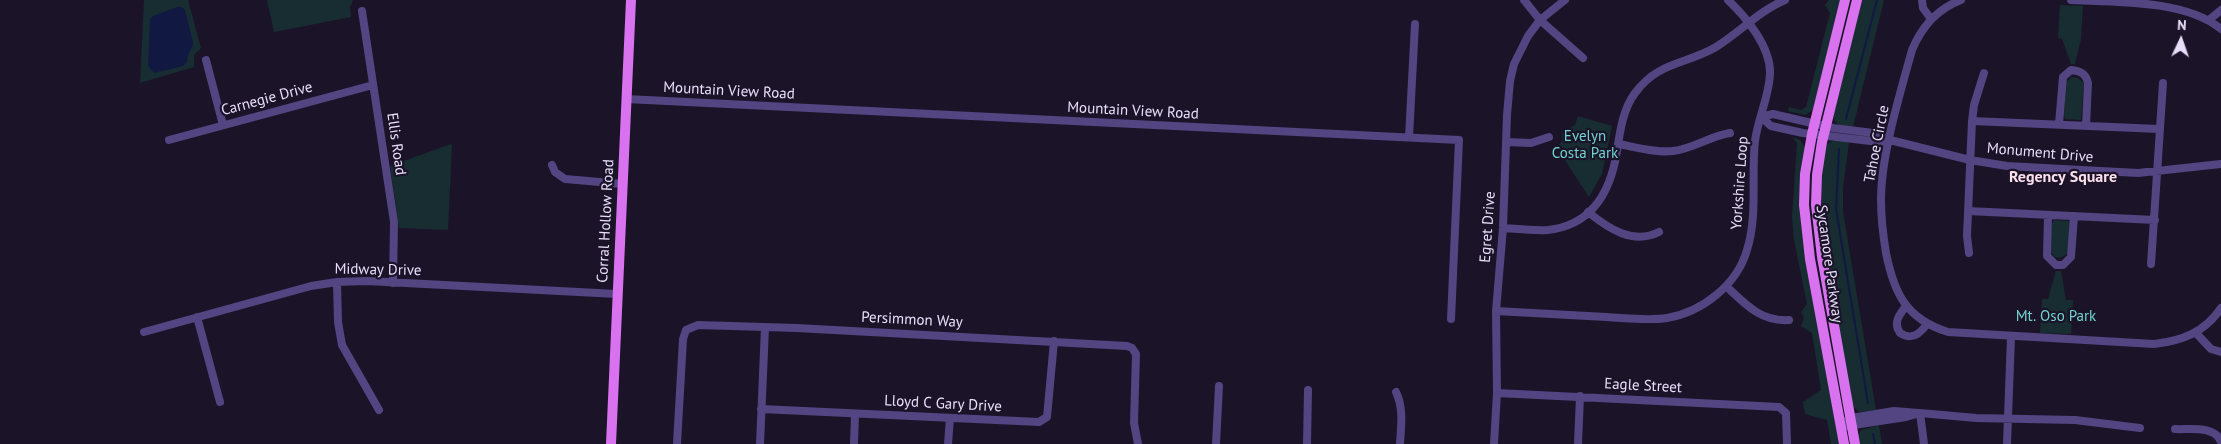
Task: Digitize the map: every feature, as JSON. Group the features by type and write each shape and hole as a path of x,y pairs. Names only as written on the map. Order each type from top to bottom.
{"main road":[{"name":"Corral Hollow Road","path":"611,444 631,0"},
{"name":"Sycamore Parkway","path":"1844,444 1806,237 1804,189 1814,124 1845,0"},
{"name":"Sycamore Parkway","path":"1855,444 1818,223 1817,175 1825,131 1857,0"}],"street":[{"path":"1524,0 1540,20 1583,58"},
{"path":"1540,20 1565,0"},
{"name":"Yorkshire Loop","path":"1496,311 1666,318 1694,309 1715,296 1726,286 1742,264 1753,227 1755,140 1770,74 1768,58 1761,43 1748,22 1728,0"},
{"path":"1503,228 1548,230 1563,227 1588,212 1602,198 1608,188 1614,172 1625,112 1633,94 1645,80 1662,68 1697,57 1717,46 1748,22 1785,0"},
{"path":"1922,0 1923,8 1931,19"},
{"name":"Tahoe Circle","path":"1961,0 1952,2 1931,19 1917,37 1912,50 1882,180 1881,216 1890,272 1893,284 1906,306 1927,324 1948,332 2154,344 2168,342 2196,333 2219,314"},
{"path":"2071,0 2179,6 2210,19 2221,30"},
{"path":"2210,19 2221,10"},
{"name":"Ellis Road","path":"362,11 394,222 393,282"},
{"name":"Egret Drive","path":"1494,444 1497,393 1496,311 1503,228 1510,81 1514,64 1523,44 1540,20"},
{"path":"1409,137 1415,24"},
{"path":"206,60 223,126"},
{"path":"2059,124 2063,77 2072,70 2078,70 2087,77 2088,83 2086,126"},
{"path":"1969,253 1966,236 1972,121 1974,104 1984,73"},
{"path":"2151,264 2163,83"},
{"name":"Carnegie Drive","path":"168,140 373,85"},
{"name":"Mountain View Road","path":"626,99 1459,140 1451,319"},
{"name":"Monument Drive","path":"1761,117 1774,114 1814,124 1825,131 1879,142 1890,140 1970,160 2026,168 2109,172 2157,171 2221,164"},
{"name":"Monument Drive","path":"1761,117 1771,126 1812,134 1825,131"},
{"path":"1972,121 2159,129"},
{"path":"1618,144 1674,151 1715,136 1730,133"},
{"path":"1506,142 1531,143 1550,138"},
{"path":"552,165 554,172 566,179 623,184"},
{"path":"1968,211 2155,220"},
{"path":"1588,212 1617,233 1646,237 1659,232"},
{"path":"2048,215 2047,256 2056,264 2063,265 2072,257 2074,216"},
{"path":"337,282 338,322 342,344 379,410"},
{"name":"Midway Drive","path":"144,332 311,286 337,282 393,282 618,294"},
{"path":"1726,286 1748,307 1760,315 1777,321 1789,320"},
{"path":"1906,306 1898,316 1896,323 1900,333 1911,337 1921,334 1927,324"},
{"path":"197,317 220,402"},
{"name":"Persimmon Way","path":"677,444 682,339 684,333 698,325 1054,341 1109,344 1132,348 1136,354 1134,423 1138,444"},
{"path":"760,444 765,328"},
{"path":"2196,333 2211,349 2221,352"},
{"path":"2007,444 2011,337"},
{"name":"Lloyd C Gary Drive","path":"761,409 1039,422 1047,417 1054,341"},
{"path":"1216,444 1219,386"},
{"path":"1307,444 1308,390"},
{"path":"1396,392 1402,413 1400,444"},
{"name":"Eagle Street","path":"1497,393 1779,408 1786,413 1787,444"},
{"path":"1578,444 1580,396"},
{"path":"1920,413 1924,444"},
{"path":"1840,424 1906,418 1920,413 2007,419 2075,420 2140,428"},
{"path":"854,444 856,414"},
{"path":"948,444 950,418"},
{"path":"2175,429 2208,430 2216,433 2221,442"}],"green space":[{"path":"144,0 188,0 201,48 194,55 194,67 140,83"},
{"path":"267,0 353,1 350,7 351,17 274,32"},
{"path":"1829,0 1840,0 1813,110 1805,115 1788,111 1789,107 1801,110 1806,107 1830,13 1825,5"},
{"path":"1862,0 1884,0 1853,127 1836,123 1833,117"},
{"path":"2060,5 2083,6 2081,39 2075,64 2071,64 2062,39 2058,38"},
{"path":"2072,77 2078,78 2084,83 2081,120 2065,119 2064,115 2066,82"},
{"name":"Evelyn Costa Park","path":"1578,116 1612,126 1602,174 1589,197 1557,148 1562,141 1562,133 1575,125"},
{"path":"1792,137 1800,140 1805,147 1800,212 1802,235 1839,444 1831,444 1827,420 1805,414 1803,402 1821,390 1812,333 1801,326 1804,318 1801,312 1807,304 1794,240 1792,218 1797,143"},
{"path":"1835,140 1849,142 1843,188 1843,212 1876,410 1860,412 1853,407 1823,235 1821,186 1825,148 1828,143"},
{"path":"451,144 448,230 399,228 390,166"},
{"path":"2054,220 2069,221 2070,226 2069,253 2060,258 2055,257 2050,252 2051,225"},
{"name":"Mt. Oso Park","path":"2056,271 2061,271 2066,300 2073,300 2071,334 2040,333 2042,299 2048,299"},
{"path":"1879,425 1882,444 1860,444 1858,435 1861,430"}],"water":[{"path":"182,7 185,10 193,42 187,62 183,66 154,73 148,66 150,19 153,16"}],"waterway":[{"path":"1846,119 1877,0"},
{"path":"1839,149 1836,209 1868,403"},
{"path":"1873,434 1875,444"}],"district":[{"name":"Regency Square","path":"2063,177"}]}
